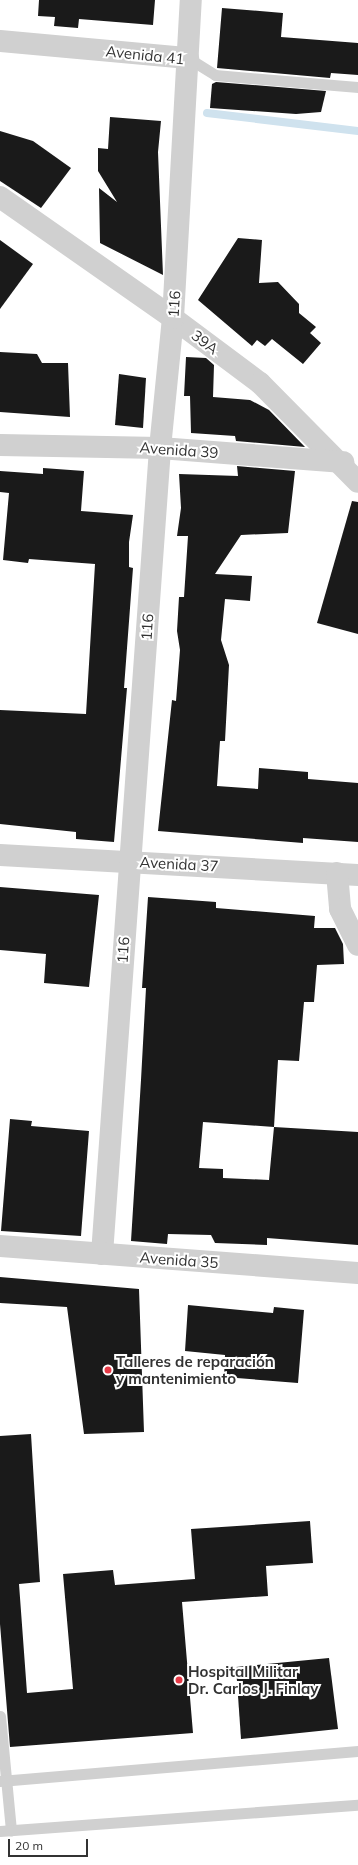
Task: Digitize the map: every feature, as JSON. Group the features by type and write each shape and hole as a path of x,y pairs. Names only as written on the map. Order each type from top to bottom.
{"street":[{"name":"116","path":"102,1254 129,861 160,448 173,318 191,0"},
{"name":"Avenida 41","path":"0,41 188,58"},
{"name":"39A","path":"0,198 173,318 260,383 336,462 358,482"},
{"name":"Avenida 39","path":"0,445 160,448 358,463"},
{"name":"Avenida 37","path":"0,855 348,874"},
{"path":"348,874 340,909 358,945"},
{"name":"Avenida 35","path":"0,1246 358,1273"}],"lane":[{"name":"Avenida 41","path":"188,58 215,75 358,87"},
{"path":"0,1716 3,1781 12,1830"},
{"path":"3,1781 358,1750"},
{"path":"0,1831 358,1805"}],"building":[{"path":"39,0 155,0 153,25 79,19 78,28 54,26 55,17 38,16"},
{"path":"222,8 283,13 281,37 358,43 358,75 331,73 330,78 217,68"},
{"path":"216,82 326,91 321,112 296,114 210,108 212,84"},
{"path":"110,117 161,121 158,152 163,275 100,243 99,188 117,202 98,171 98,148 108,149"},
{"path":"0,131 33,141 71,168 41,208 0,181"},
{"path":"238,238 262,240 259,283 278,282 299,304 299,313 316,327 310,333 321,343 303,364 272,339 265,346 257,340 252,346 198,300"},
{"path":"0,240 33,264 0,309"},
{"path":"0,352 37,354 42,363 68,363 70,417 0,412"},
{"path":"186,357 206,358 214,365 213,397 250,400 269,410 305,447 236,441 235,436 191,433 190,396 184,396"},
{"path":"119,374 146,378 143,428 115,425"},
{"path":"237,466 295,471 288,533 241,535 215,574 252,576 250,601 225,599 221,640 229,665 225,741 220,741 217,786 258,789 259,768 308,772 308,779 358,783 358,842 303,838 303,843 158,831 172,700 176,701 180,650 177,631 179,597 184,597 188,536 177,536 181,508 179,474 238,476"},
{"path":"43,468 84,471 81,511 133,515 129,542 129,567 133,568 124,688 127,688 114,842 76,839 76,832 0,824 0,710 86,714 95,564 29,559 28,563 3,560 9,493 0,492 0,471 43,474"},
{"path":"352,501 358,502 358,634 317,623"},
{"path":"0,887 99,895 89,987 44,983 46,954 0,950"},
{"path":"148,897 216,902 216,908 315,916 314,928 335,928 343,944 344,964 317,965 314,1002 304,1002 299,1061 278,1060 274,1127 358,1132 358,1245 267,1238 267,1245 215,1243 211,1235 168,1234 167,1244 131,1241 146,988 142,988","holes":["203,1122 274,1127 269,1180 223,1178 223,1169 199,1168"]},
{"path":"10,1119 32,1121 31,1126 89,1131 81,1236 1,1231"},
{"name":"Talleres de reparación y mantenimiento","path":"0,1277 139,1289 144,1432 84,1434 67,1307 0,1303"},
{"path":"188,1305 273,1313 274,1307 304,1310 298,1383 224,1377 225,1355 185,1351"},
{"path":"31,1434 40,1582 19,1584 27,1693 73,1689 63,1574 113,1570 115,1585 195,1579 191,1529 310,1521 313,1563 266,1566 268,1596 182,1602 193,1733 10,1747 0,1624 0,1436"},
{"path":"329,1658 338,1729 241,1739 236,1667"}],"waterway":[{"path":"207,113 358,131"}],"place":[{"name":"Talleres de reparación y mantenimiento","path":"108,1370"},
{"name":"Hospital Militar Dr. Carlos J. Finlay","path":"179,1680"}]}
